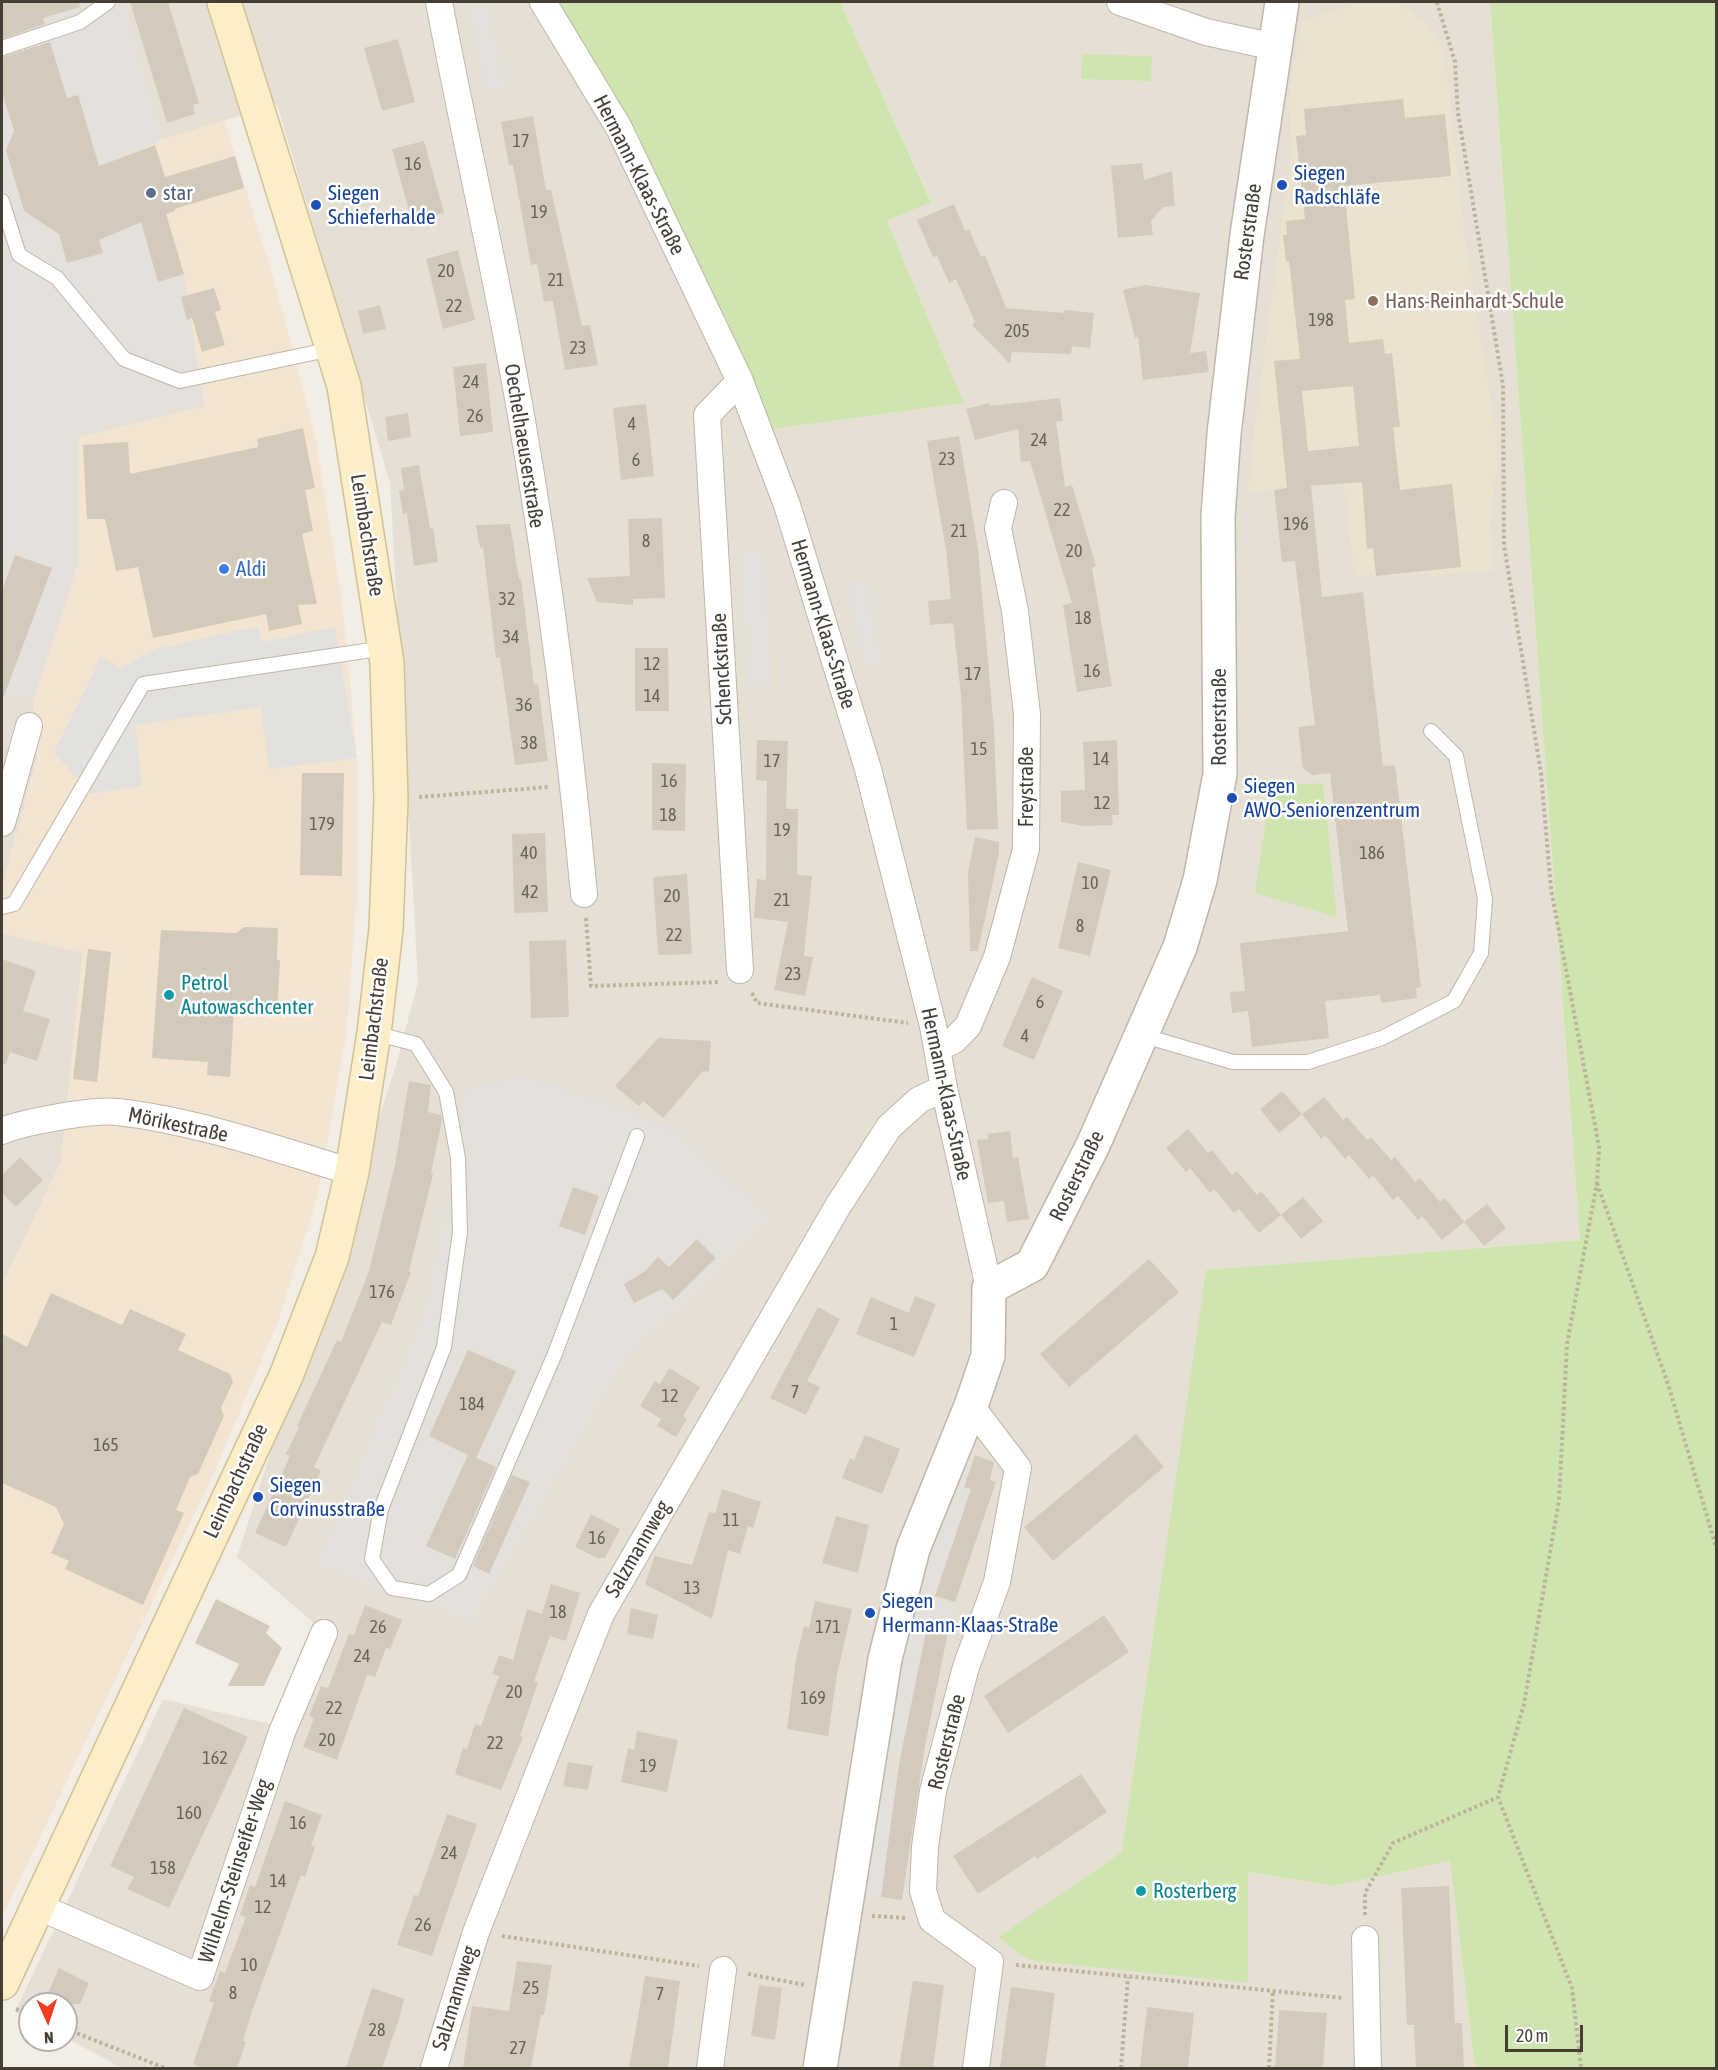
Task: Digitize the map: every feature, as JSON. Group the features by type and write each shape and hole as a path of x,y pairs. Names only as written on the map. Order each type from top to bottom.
{"main road":[{"name":"Leimbachstraße","path":"2,1983 286,1376 332,1257 352,1172 374,1033 386,929 391,800 385,648 344,386 224,2"}],"street":[{"name":"Oechelhaeuserstraße","path":"439,2 509,349 548,596 574,785 584,894"},
{"name":"Hermann-Klaas-Straße","path":"543,2 619,128 740,381 787,505 868,769 935,1037 944,1088 989,1287"},
{"path":"1120,2 1206,32 1275,47"},
{"name":"Rosterstraße","path":"989,1287 1032,1265 1093,1145 1142,1035 1180,947 1200,880 1220,774 1218,516 1224,434 1247,235 1282,2"},
{"name":"Schenckstraße","path":"740,381 707,415 740,970"},
{"name":"Freystraße","path":"935,1037 952,1041 968,1026 997,957 1026,849 1027,714 1015,611 998,528 1004,503"},
{"path":"2,823 29,726"},
{"name":"Salzmannweg","path":"434,2068 476,1932 601,1614 631,1558 838,1206 889,1127 919,1100 944,1088"},
{"name":"Mörikestraße","path":"2,1131 20,1123 116,1112 227,1134 352,1172"},
{"path":"820,2068 885,1659 913,1549 971,1406 988,1356 989,1287"},
{"name":"Rosterstraße","path":"932,1920 922,1891 925,1847 933,1791 966,1667 997,1582 1018,1468 971,1406"},
{"name":"Wilhelm-Steinseifer-Weg","path":"37,1906 200,1977 282,1732 324,1633"},
{"path":"932,1920 990,1962 976,2068"},
{"path":"1365,1939 1368,2068"},
{"path":"710,2068 723,1970"}],"lane":[{"path":"2,48 80,22 106,2"},
{"path":"2,201 19,255 57,279 124,359 180,381 332,349"},
{"path":"2,907 14,904 142,684 385,648"},
{"path":"1142,1035 1233,1062 1308,1062 1382,1038 1454,1001 1481,953 1485,899 1456,756 1431,731"},
{"path":"374,1033 416,1044 446,1092 458,1158 459,1232 444,1347 381,1509 372,1559 392,1588 429,1594 459,1575 554,1356 637,1136"}],"path":[{"path":"1437,2 1455,62 1458,113 1503,385 1504,545 1541,773 1551,888 1599,1147 1597,1182 1567,1344 1558,1500 1543,1598 1524,1704 1498,1797 1572,1988 1581,2068"},
{"path":"391,800 574,785"},
{"path":"584,894 591,986 721,982 740,970 757,1003 935,1037"},
{"path":"1597,1182 1668,1387 1716,1546"},
{"path":"1365,1939 1365,1893 1392,1843 1498,1797"},
{"path":"846,1915 932,1920"},
{"path":"476,1932 723,1970 832,1990"},
{"path":"990,1962 1367,2000"},
{"path":"1122,2068 1128,1977"},
{"path":"1269,2068 1272,1991"},
{"path":"78,2034 165,2068"}],"shaded area":[{"path":"2,2 124,2 162,140 122,158 158,281 184,274 204,406 79,437 79,561 33,701 2,690"},
{"path":"124,2 557,2 773,429 964,403 887,221 931,201 840,2 1490,2 1580,1240 1206,1270 1248,1872 1334,1886 1450,1861 1475,2068 122,2068 78,2044 78,1992 24,1992 163,1699 270,1724 313,1622 237,1557 397,1062 418,982 390,483 277,104 162,140","holes":["468,1088 773,1217 625,1359 472,1622 317,1564 426,1310"]},
{"path":"468,2 489,2 506,88 485,92"},
{"name":"Hans-Reinhardt-Schule","path":"1362,2 1400,2 1428,25 1442,47 1447,71 1465,239 1496,432 1497,464 1490,522 1493,572 1354,577 1344,484 1248,492 1255,422 1291,155 1289,98 1301,21"},
{"path":"224,120 275,283 316,439 343,610 357,758 357,896 346,1037 318,1195 278,1322 213,1475 2,1917 2,1285 61,1162 83,953 2,933 2,888 37,758 33,701 79,561 79,437 158,282 121,158 162,140"},
{"path":"765,550 771,686 747,687 741,551"},
{"path":"866,580 883,663 864,667 847,583"},
{"path":"258,626 262,642 335,627 357,758 269,769 261,707 135,725 142,786 90,794 54,752 101,657 122,668 156,649"},
{"path":"2,690 33,701 37,758 2,888"},
{"path":"2,933 83,952 61,1162 2,1285"},
{"path":"529,1075 669,1126 773,1217 625,1359 472,1622 317,1564 426,1310 468,1088"},
{"path":"967,1452 997,1462 986,1492 992,1495 957,1600 917,1589"},
{"path":"914,1593 955,1605 923,1756 883,1748"},
{"path":"878,1778 919,1784 904,1900 863,1896"}],"green space":[{"path":"557,2 840,2 931,202 887,221 964,403 773,429"},
{"path":"1490,2 1716,2 1716,2068 1475,2068 1450,1861 1334,1886 1248,1872 1248,1983 1035,1961 1022,1956 999,1937 1122,1852 1206,1270 1580,1240"},
{"path":"1082,54 1152,56 1151,81 1081,79"},
{"path":"1323,783 1337,917 1255,893 1271,786"}],"building":[{"path":"2,2 79,2 80,7 43,18 45,24 2,39"},
{"path":"130,2 168,2 199,103 193,105 195,114 167,123"},
{"path":"398,39 415,102 382,111 364,48"},
{"path":"50,42 67,98 78,95 99,166 155,145 165,177 235,156 244,188 174,209 175,211 166,214 184,274 158,282 141,222 99,240 103,253 67,263 59,234 24,211 6,150 14,131 2,92 2,57"},
{"path":"1403,99 1405,118 1445,114 1451,176 1344,186 1355,299 1345,300 1349,343 1383,339 1385,354 1392,353 1400,427 1393,427 1400,490 1452,484 1461,567 1376,576 1373,548 1367,549 1362,482 1311,486 1322,597 1363,592 1383,766 1395,765 1421,987 1416,988 1417,998 1381,1003 1380,995 1325,1001 1329,1038 1252,1047 1248,1011 1232,1013 1230,992 1245,991 1240,943 1348,931 1330,773 1312,775 1303,768 1298,727 1315,725 1295,561 1282,562 1274,490 1287,488 1274,361 1300,359 1289,261 1286,261 1283,235 1287,235 1286,221 1305,219 1296,136 1306,135 1304,109","holes":["1353,386 1359,446 1308,451 1302,391"]},
{"path":"533,116 546,190 551,190 582,326 590,325 598,365 565,370 553,301 544,302 537,264 531,265 513,165 509,165 501,122"},
{"path":"424,141 444,213 412,222 392,149"},
{"path":"1142,163 1144,180 1172,171 1175,206 1163,207 1151,221 1153,235 1118,238 1111,166"},
{"path":"954,204 965,231 969,229 981,257 985,255 1006,308 1094,313 1090,348 1072,346 1071,354 1012,352 1010,364 972,325 975,322 956,279 949,283 937,256 933,257 917,220"},
{"path":"458,250 475,320 443,329 426,259"},
{"path":"1145,285 1200,293 1190,353 1206,351 1209,372 1143,380 1138,337 1135,338 1123,290"},
{"path":"214,288 221,310 215,312 225,345 202,352 192,318 187,320 181,297"},
{"path":"380,305 386,329 363,334 358,311"},
{"path":"486,363 493,432 460,436 453,367"},
{"path":"1060,398 1063,421 1056,422 1065,487 1072,485 1096,566 1092,568 1112,686 1077,692 1063,605 1072,603 1030,461 1021,462 1018,429 975,440 966,409 989,403 990,406"},
{"path":"646,404 654,476 621,480 613,408"},
{"path":"408,413 411,437 388,441 385,417"},
{"path":"303,428 315,488 305,490 313,531 302,534 317,604 298,605 302,624 269,631 266,614 153,638 138,567 116,571 105,519 87,519 83,445 128,442 130,474 258,447 257,439"},
{"path":"959,436 978,549 994,729 998,829 967,830 961,696 953,623 930,625 928,601 951,599 946,550 927,441"},
{"path":"419,465 438,562 414,566 407,513 403,514 399,491 404,490 401,468"},
{"path":"662,518 665,598 633,599 633,605 597,602 587,578 630,576 628,519"},
{"path":"510,524 519,579 521,579 534,685 538,684 548,761 515,765 500,657 496,658 483,547 480,548 476,525"},
{"path":"15,555 52,568 4,696 2,696 2,591"},
{"path":"635,648 668,648 669,711 635,711"},
{"path":"757,740 788,741 786,809 798,809 797,875 812,876 804,956 813,957 805,996 774,990 788,922 754,918 757,879 766,880 767,781 756,780"},
{"path":"1117,740 1119,815 1112,815 1113,825 1084,826 1061,822 1061,791 1085,790 1083,742"},
{"path":"652,763 686,764 685,831 652,830"},
{"path":"302,773 344,773 342,876 300,875"},
{"path":"545,833 548,912 514,913 512,834"},
{"path":"975,837 999,842 999,853 978,951 970,951 968,872"},
{"path":"1078,862 1111,870 1090,956 1058,948"},
{"path":"687,874 692,954 658,955 653,877"},
{"path":"244,927 278,928 277,960 280,960 277,1014 234,1011 230,1077 207,1075 208,1062 152,1058 161,930 236,933"},
{"path":"566,940 569,1017 531,1018 529,941"},
{"path":"88,949 111,952 97,1082 73,1079"},
{"path":"2,959 36,971 23,1011 50,1019 37,1061 10,1052 6,1064 2,1064"},
{"path":"1032,977 1063,991 1034,1060 1002,1046"},
{"path":"658,1038 711,1041 709,1072 703,1071 663,1118 643,1101 639,1106 615,1086"},
{"path":"409,1081 431,1085 428,1112 441,1115 442,1120 431,1173 433,1174 409,1271 411,1272 391,1325 382,1322 314,1467 321,1471 286,1547 255,1533 290,1456 286,1454 299,1427 297,1426 337,1340 341,1342 369,1271 395,1165"},
{"path":"1282,1091 1302,1114 1279,1133 1260,1109"},
{"path":"1324,1097 1343,1120 1347,1117 1367,1140 1371,1137 1391,1160 1395,1157 1415,1182 1420,1178 1440,1202 1445,1198 1464,1222 1442,1240 1422,1216 1418,1220 1398,1196 1393,1200 1373,1175 1369,1179 1349,1155 1345,1159 1325,1135 1321,1139 1302,1114"},
{"path":"1188,1129 1208,1153 1212,1150 1232,1175 1237,1171 1257,1195 1261,1191 1281,1215 1259,1233 1239,1209 1234,1213 1214,1189 1210,1193 1190,1168 1186,1172 1166,1148"},
{"path":"1010,1131 1013,1158 1018,1157 1029,1219 1007,1222 1004,1201 988,1203 977,1140 988,1139 987,1134"},
{"path":"20,1157 43,1180 16,1207 2,1193 2,1175"},
{"path":"573,1187 599,1196 585,1235 559,1226"},
{"path":"1303,1197 1323,1221 1301,1239 1281,1215"},
{"path":"1487,1204 1506,1228 1484,1246 1464,1222"},
{"path":"697,1239 716,1258 673,1300 662,1289 634,1303 624,1284 644,1272 658,1257 669,1267"},
{"path":"1149,1259 1179,1292 1069,1387 1040,1354"},
{"path":"51,1293 122,1325 130,1309 186,1334 178,1350 230,1374 233,1382 221,1408 224,1416 198,1474 190,1477 176,1510 184,1513 143,1605 65,1569 69,1561 51,1553 64,1524 56,1507 2,1483 2,1334 27,1347"},
{"path":"915,1296 936,1304 914,1357 856,1334 871,1297 909,1313"},
{"path":"818,1307 840,1319 807,1381 820,1387 806,1415 770,1398"},
{"path":"468,1350 516,1371 476,1458 496,1467 455,1559 426,1546 468,1455 429,1436"},
{"path":"669,1368 700,1387 683,1416 687,1419 676,1437 657,1426 661,1419 640,1406 655,1381 660,1384"},
{"path":"1136,1434 1164,1467 1053,1561 1024,1527"},
{"path":"865,1435 900,1449 882,1494 842,1478 850,1458 854,1460"},
{"path":"975,1455 994,1462 990,1480 996,1482 955,1602 935,1596 971,1489 964,1487"},
{"path":"512,1475 530,1482 489,1574 473,1566"},
{"path":"722,1489 761,1502 753,1528 748,1526 740,1554 728,1550 712,1619 645,1584 655,1556 692,1565 709,1512 715,1514"},
{"path":"591,1514 620,1529 605,1558 597,1558 575,1547"},
{"path":"836,1516 869,1525 858,1573 822,1563"},
{"path":"551,1584 580,1593 566,1641 550,1636 534,1681 538,1682 520,1736 523,1737 501,1790 455,1774 463,1748 467,1749 475,1724 481,1726 499,1676 492,1674 499,1655 513,1660 527,1609 542,1614"},
{"path":"216,1599 270,1626 266,1633 282,1648 264,1686 228,1686 239,1664 195,1643"},
{"path":"815,1601 852,1609 837,1675 828,1736 787,1729 796,1659 804,1626 809,1628"},
{"path":"365,1605 402,1620 390,1649 386,1648 375,1677 367,1675 337,1760 303,1747 314,1718 309,1716 321,1686 328,1688 349,1634 354,1635"},
{"path":"631,1608 658,1615 653,1639 627,1634"},
{"path":"1104,1615 1129,1652 1008,1733 984,1696"},
{"path":"927,1627 948,1632 925,1746 902,1900 881,1897 899,1764"},
{"path":"184,1708 248,1737 169,1908 127,1889 134,1877 110,1866"},
{"path":"637,1731 678,1740 667,1792 621,1782 628,1748 634,1750"},
{"path":"568,1762 593,1766 588,1790 563,1786"},
{"path":"1081,1774 1107,1812 1037,1859 1035,1856 978,1894 953,1856"},
{"path":"285,1801 322,1815 311,1846 315,1847 305,1877 301,1875 251,2014 243,2041 246,2042 237,2068 204,2068 193,2064 214,2003 209,2001 220,1971 225,1973 246,1917 240,1915 250,1885 255,1887"},
{"path":"447,1814 477,1824 432,1956 397,1945 414,1895 418,1896"},
{"path":"1449,1886 1455,2023 1462,2023 1464,2068 1416,2068 1414,2025 1407,2025 1401,1888"},
{"path":"517,1961 552,1965 544,2015 541,2014 531,2068 463,2068 472,2006 509,2011"},
{"path":"59,1968 89,1983 80,2004 78,2004 78,1992 48,1992"},
{"path":"645,1976 680,1981 668,2068 629,2068"},
{"path":"913,1981 944,1985 933,2068 899,2068"},
{"path":"759,1985 782,1988 775,2040 751,2036"},
{"path":"1011,1987 1055,1993 1045,2068 1000,2068"},
{"path":"372,1988 404,1999 399,2019 382,2068 346,2068"},
{"path":"1147,2007 1194,2013 1188,2068 1140,2068"},
{"path":"1279,2010 1327,2013 1323,2068 1275,2068"}],"place":[{"name":"Siegen Radschläfe","path":"1282,185"},
{"name":"star","path":"151,193"},
{"name":"Siegen Schieferhalde","path":"316,205"},
{"name":"Hans-Reinhardt-Schule","path":"1373,301"},
{"name":"Aldi","path":"224,569"},
{"name":"Siegen AWO-Seniorenzentrum","path":"1232,798"},
{"name":"Petrol Autowaschcenter","path":"169,995"},
{"name":"Siegen Corvinusstraße","path":"258,1497"},
{"name":"Siegen Hermann-Klaas-Straße","path":"870,1613"},
{"name":"Rosterberg","path":"1141,1891"}]}
